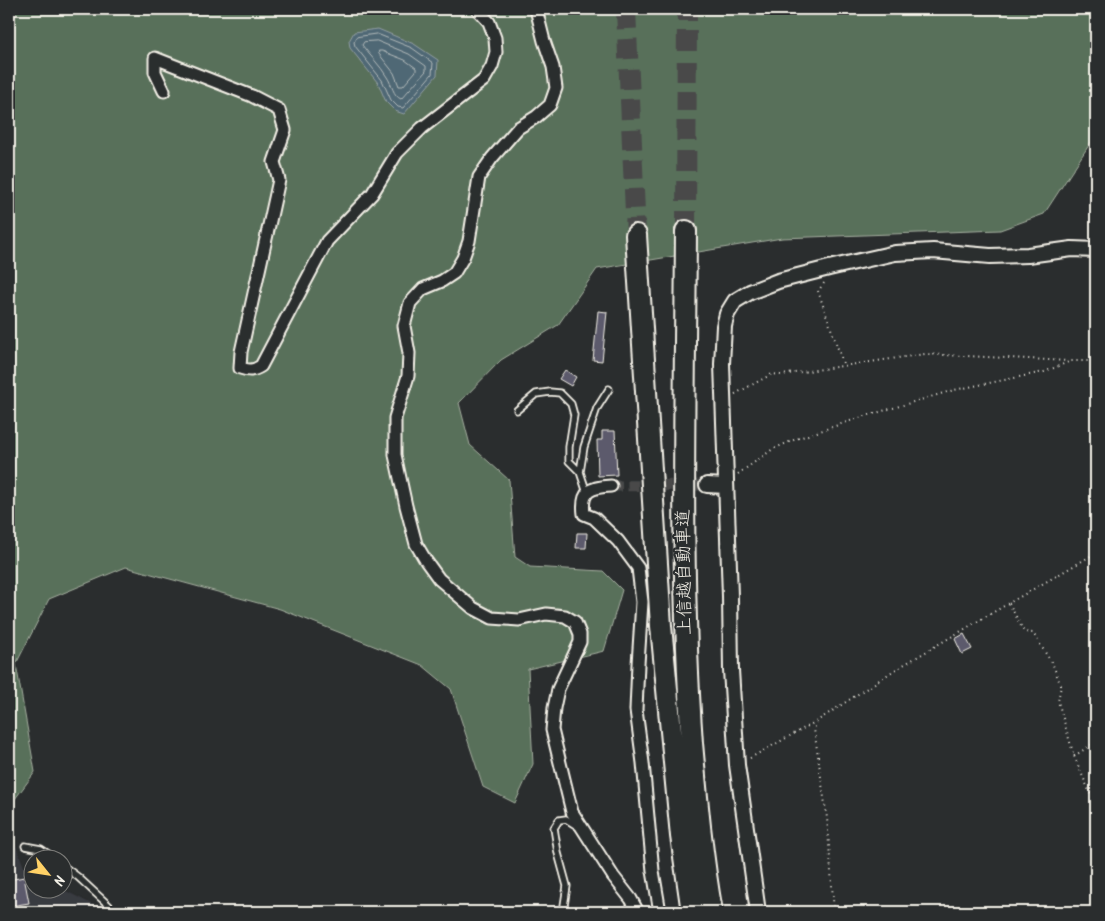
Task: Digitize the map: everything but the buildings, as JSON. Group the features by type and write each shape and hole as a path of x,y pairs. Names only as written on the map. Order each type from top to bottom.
{"highway":[{"name":"上信越自動車道","path":"686,231 683,509 686,641 695,779 712,912"},
{"name":"上信越自動車道","path":"636,235 662,635 681,836 692,912"}],"street":[{"path":"164,91 155,72 155,58 252,96 279,110 284,130 274,162 279,180 241,352 240,368 248,371 254,370 261,366 327,241 372,194 397,153 422,128 484,80 492,66 496,52 496,38 489,22 477,9"},
{"path":"536,9 553,67 556,88 550,105 536,118 518,128 492,158 479,177 464,258 454,273 442,281 423,289 410,303 404,326 409,353 408,376 395,418 395,456 416,544 439,579 474,608 492,618 519,620 546,614 566,616 575,622 580,634 580,642 558,689 552,730 572,812 613,876 632,899 638,912"},
{"path":"758,912 737,765 731,670 722,364 724,326 727,314 735,301 750,292 778,281 895,253 933,251 990,256 1028,255 1072,249 1096,250"},
{"path":"707,485 726,486"},
{"path":"611,486 596,486 587,493 583,504 584,514 594,518 618,541 638,568 642,602 636,710 653,871 660,912"}],"lane":[{"path":"580,472 584,447 597,408 609,389"},
{"path":"517,410 536,394 550,392 560,393 571,404 574,415 569,447 569,461 580,472 587,493"},
{"path":"564,912 566,886 554,828 559,820 566,818 583,830"},
{"path":"25,846 36,848"},
{"path":"72,872 116,912"}],"path":[{"path":"836,266 818,292 844,366"},
{"path":"723,402 772,374 781,375 925,354 1070,362 1096,361"},
{"path":"726,486 739,473 773,449 796,439 954,390 1044,372 1070,362"},
{"path":"737,765 817,722 893,670 1096,553"},
{"path":"1009,603 1024,632 1033,633 1041,645 1062,686 1058,702 1074,756 1096,807"},
{"path":"817,722 814,729 826,818 834,912"},
{"path":"1074,756 1096,742"}],"shaded area":[{"path":"14,841 22,862 22,898 72,898 72,894 97,907 95,912 9,912 9,842"}],"green space":[{"path":"9,9 1096,9 1096,142 1091,142 1044,214 1000,230 782,238 597,269 558,325 501,360 459,403 470,445 509,480 515,557 530,567 603,571 622,590 604,651 528,669 533,764 515,803 483,787 451,689 422,665 280,609 126,567 49,599 16,664 35,772 9,807"}],"water":[{"path":"378,29 414,44 438,60 437,75 404,114 395,111 386,102 378,83 350,48 349,41 354,32"}],"tunnel":[{"path":"626,9 636,235"},
{"path":"686,231 687,9"},
{"path":"611,486 707,485"}]}
